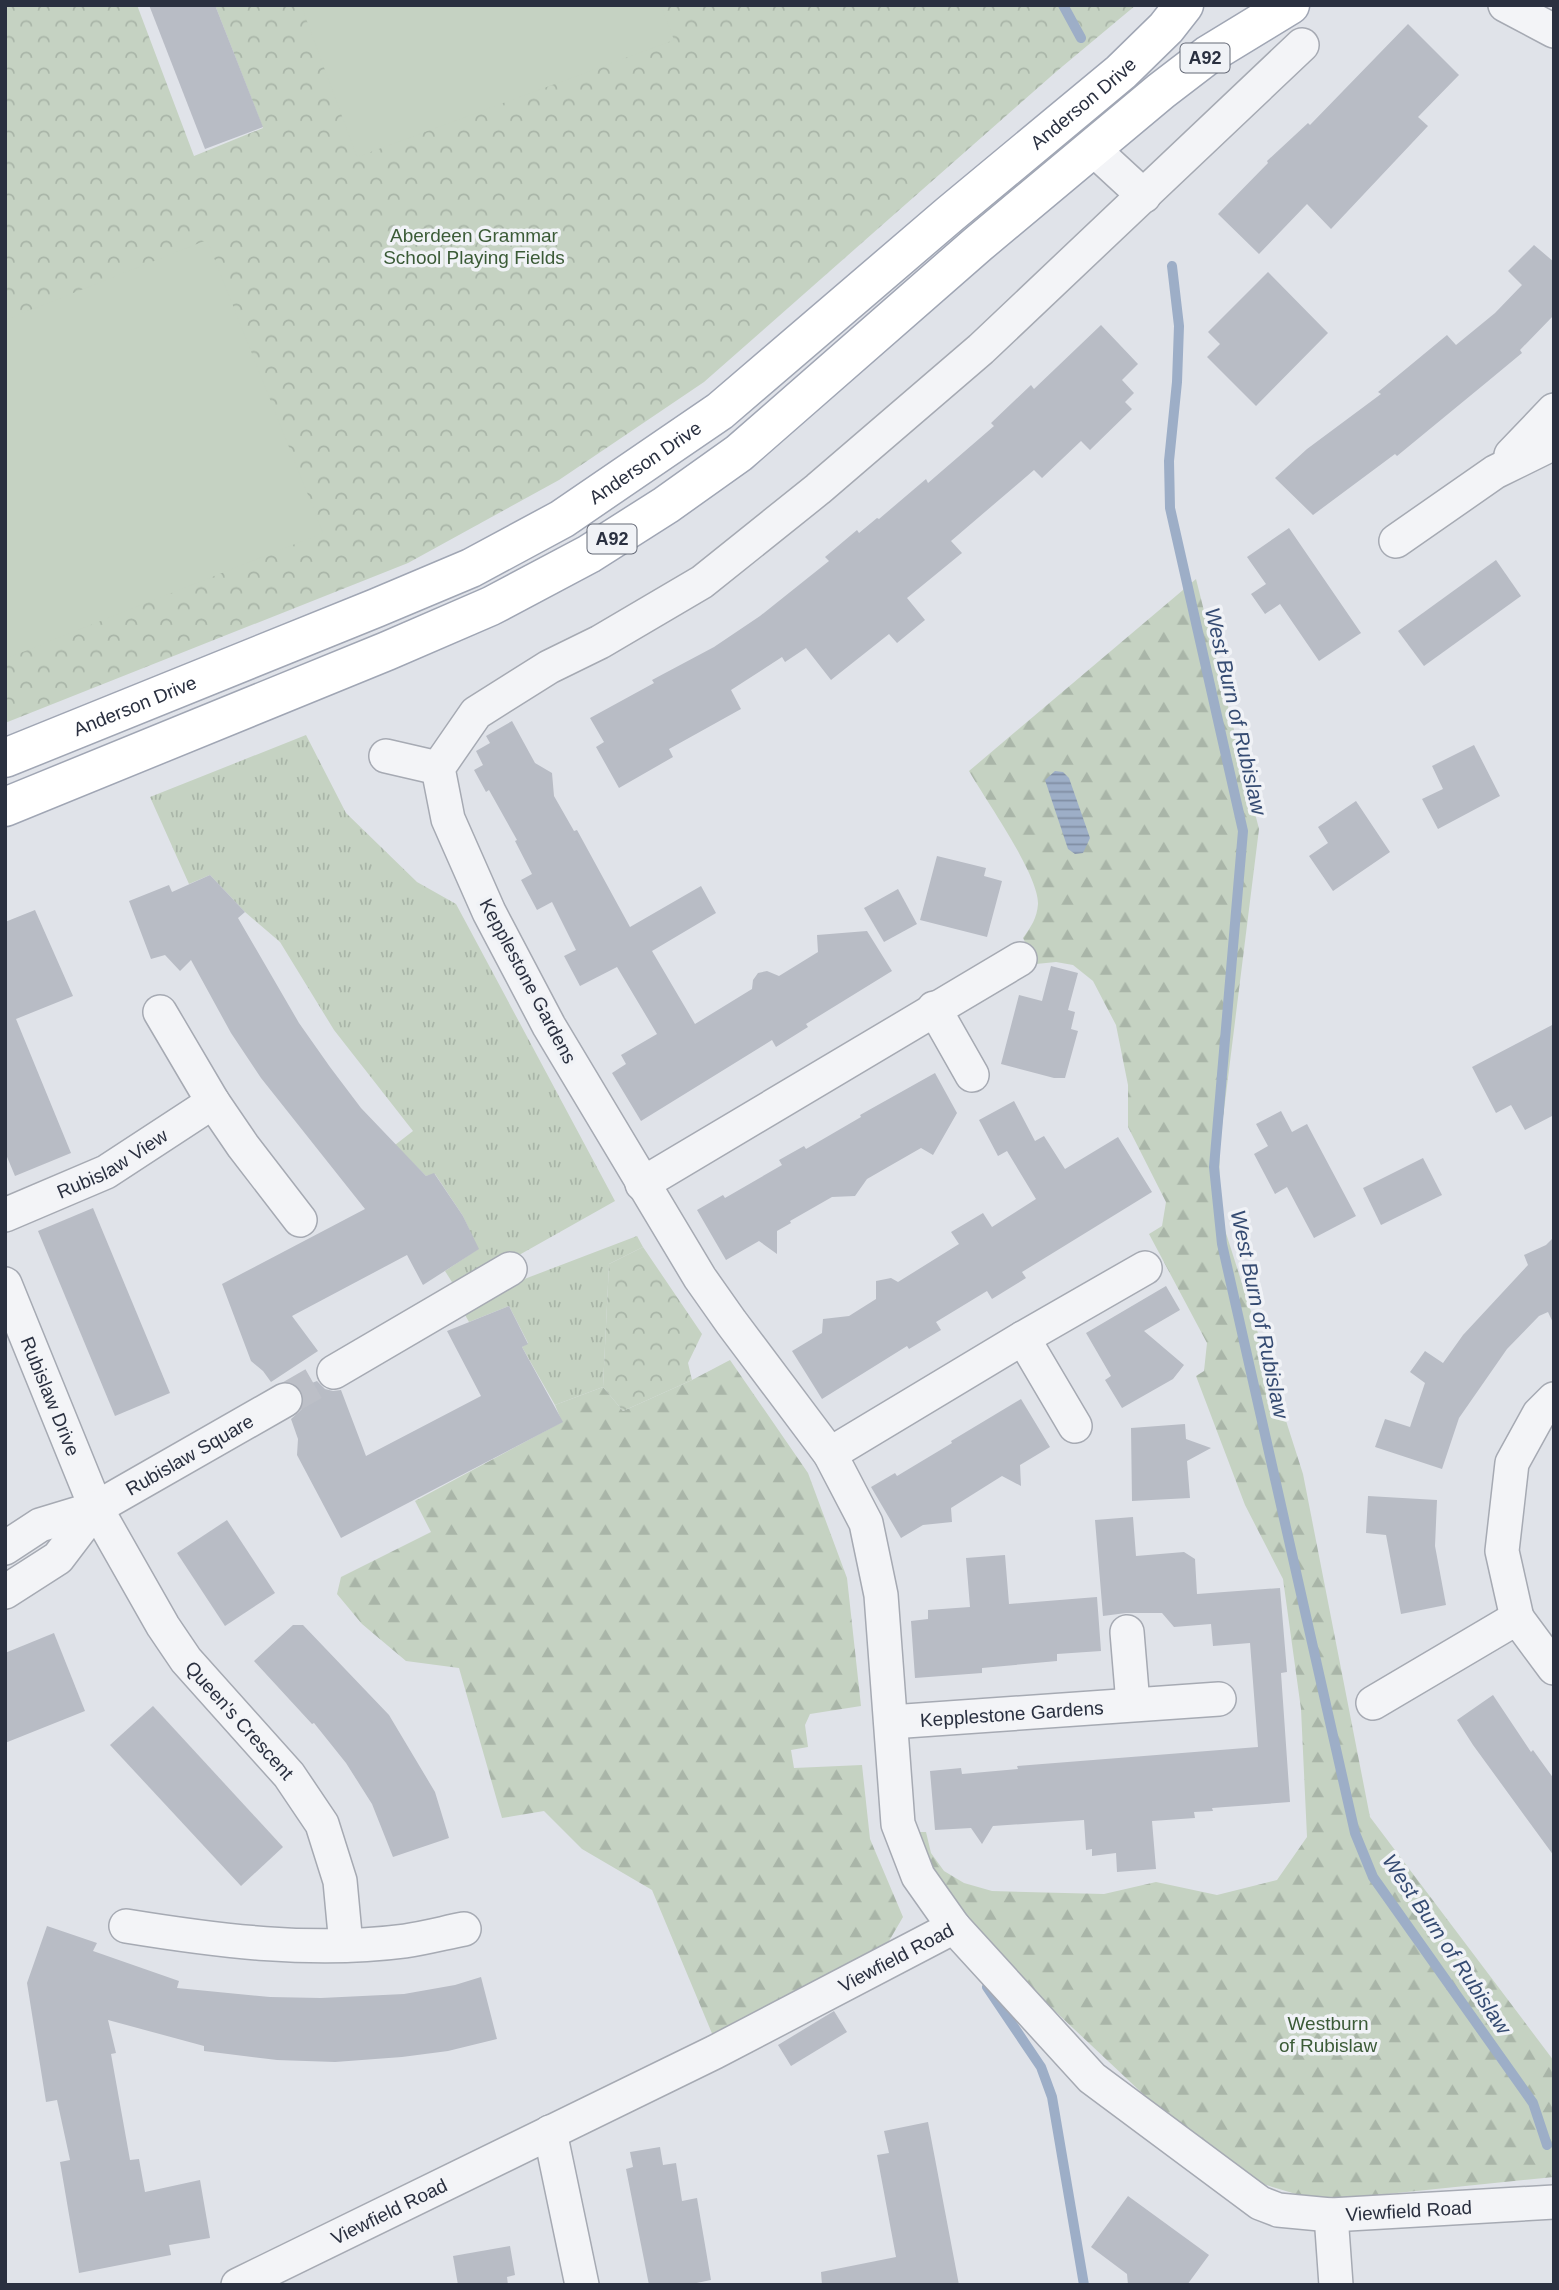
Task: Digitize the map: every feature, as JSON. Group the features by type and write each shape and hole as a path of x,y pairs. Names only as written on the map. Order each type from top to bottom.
{"main road":[{"name":"Anderson Drive","path":"5,758 471,568 562,519 720,411 1121,72 1166,28 1184,5"},
{"name":"Anderson Drive","path":"5,807 491,606 589,554 666,505 739,453 1092,148 1200,61 1290,5"}],"street":[{"path":"1505,5 1554,31"},
{"path":"386,756 438,768 476,713 549,667 600,642 702,582 818,489 981,348 1302,45"},
{"path":"1092,148 1144,196"},
{"path":"1495,472 1554,410"},
{"path":"1396,541 1495,472 1554,443"},
{"name":"Kepplestone Gardens","path":"438,768 447,819 489,912 549,1026 700,1278 830,1454 866,1523 881,1594 898,1824 918,1877 954,1927"},
{"path":"642,1184 1020,959"},
{"path":"934,1008 972,1075"},
{"path":"160,1012 213,1102 300,1220"},
{"name":"Rubislaw View","path":"5,1215 106,1171 213,1102"},
{"path":"830,1454 1145,1268"},
{"path":"334,1372 510,1269"},
{"name":"Rubislaw Drive","path":"5,1284 96,1508"},
{"path":"1023,1338 1075,1426"},
{"path":"1554,1399 1539,1414 1512,1463 1502,1551 1517,1618 1554,1668"},
{"name":"Rubislaw Square","path":"96,1508 285,1400"},
{"path":"5,1548 40,1525 96,1508"},
{"path":"5,1592 58,1558 96,1508"},
{"name":"Queen's Crescent","path":"96,1508 163,1626 186,1660 289,1775 322,1824 340,1881 346,1945"},
{"path":"1373,1703 1517,1618"},
{"path":"1127,1632 1133,1704"},
{"name":"Kepplestone Gardens","path":"891,1722 1219,1699"},
{"path":"126,1926 268,1945 346,1945 405,1941 464,1929"},
{"name":"Viewfield Road","path":"238,2285 715,2052 954,1927 1092,2078 1260,2203 1278,2210 1331,2215 1554,2202"},
{"path":"550,2132 582,2285"},
{"path":"1331,2215 1336,2285"}],"green space":[{"name":"Aberdeen Grammar School Playing Fields","path":"5,5 137,5 194,156 263,128 215,5 1136,5 1057,71 704,382 559,480 408,563 5,723"},
{"path":"301,5 661,5 674,40 357,157"},
{"path":"207,240 323,533 5,659 5,320"},
{"name":"Westburn of Rubislaw","path":"1196,579 1259,829 1220,1142 1219,1192 1224,1227 1303,1474 1370,1817 1554,2061 1554,2177 1319,2201 1243,2178 1176,2125 956,1918 902,1832 926,1832 931,1853 944,1871 964,1883 992,1891 1104,1894 1156,1882 1217,1895 1277,1880 1307,1837 1301,1709 1283,1579 1245,1505 1196,1376 1204,1371 1207,1343 1149,1234 1162,1226 1166,1202 1128,1127 1128,1085 1116,1025 1093,981 1073,965 1056,962 1036,964 1023,938 1036,914 1036,891 1010,837 969,771"},
{"path":"306,735 346,813 417,882 456,904 615,1201 457,1290 445,1271 478,1249 463,1216 435,1174 426,1176 395,1145 413,1131 334,1030 280,942 245,912 210,875 189,884 150,797"},
{"path":"637,1236 643,1247 609,1264 603,1387 555,1405 522,1347 528,1343 509,1306 469,1322 459,1304"},
{"path":"643,1247 702,1334 688,1363 692,1380 623,1411 603,1387 609,1264"},
{"path":"730,1360 808,1473 847,1578 861,1706 810,1714 805,1725 808,1747 791,1750 794,1768 862,1765 870,1839 903,1917 882,1953 716,2043 652,1890 582,1849 544,1811 502,1818 459,1668 406,1661 362,1624 337,1594 341,1577 431,1532 415,1501 562,1422 555,1405 603,1387 623,1411"}],"water":[{"path":"1055,771 1063,772 1069,778 1090,838 1083,853 1075,854 1068,849 1045,780"}],"building":[{"path":"149,5 215,5 263,127 205,149"},
{"path":"1408,24 1459,75 1418,117 1428,126 1331,229 1307,204 1259,254 1218,214 1267,161 1308,123 1310,125"},
{"path":"1534,245 1554,262 1554,315 1520,350 1522,353 1397,456 1395,454 1313,515 1275,478 1307,449 1381,394 1378,392 1447,335 1456,345 1495,313 1522,285 1508,271"},
{"path":"1268,272 1328,333 1256,406 1207,357 1220,344 1208,332"},
{"path":"1101,325 1138,364 1122,380 1134,393 1125,402 1132,409 1090,450 1081,441 1042,478 1034,470 951,541 962,553 907,598 925,620 897,643 889,634 831,680 806,648 785,662 782,657 731,690 741,709 669,749 673,757 619,788 596,747 604,742 590,718 654,683 652,680 714,647 760,616 829,561 825,557 857,530 859,533 879,519 926,479 928,483 994,426 991,423 1031,385 1034,389"},
{"path":"1289,528 1361,633 1319,661 1280,604 1265,614 1251,594 1266,584 1247,557"},
{"path":"1496,560 1521,596 1424,666 1398,631"},
{"path":"512,721 535,763 552,773 554,796 574,831 577,830 630,927 701,886 716,913 652,951 695,1024 752,989 753,980 758,973 767,971 779,976 818,952 817,935 867,931 892,971 806,1024 808,1027 776,1047 772,1040 641,1121 612,1073 626,1064 621,1055 657,1034 617,967 580,986 564,956 576,950 552,902 537,910 521,880 532,874 515,841 517,840 489,790 486,792 474,770 483,765 476,751 490,743 486,736"},
{"path":"1474,745 1500,796 1438,829 1422,799 1443,789 1432,766"},
{"path":"1356,801 1390,852 1333,891 1309,856 1328,843 1318,827"},
{"path":"937,856 986,868 984,876 1002,881 987,937 920,920"},
{"path":"210,875 245,912 238,918 299,1023 330,1067 361,1108 426,1176 434,1173 463,1216 479,1249 423,1285 407,1255 292,1316 318,1351 271,1382 251,1361 222,1284 365,1209 261,1078 231,1033 191,960 180,971 165,955 151,959 129,901 169,885 172,892"},
{"path":"898,889 917,924 884,942 864,908"},
{"path":"35,910 73,996 16,1019 71,1153 15,1176 5,1152 5,922"},
{"path":"1051,966 1078,973 1068,1010 1075,1012 1071,1029 1078,1031 1065,1078 1054,1078 1001,1064 1019,995 1042,1001"},
{"path":"1554,1024 1554,1115 1525,1130 1511,1105 1496,1113 1472,1067"},
{"path":"935,1073 957,1113 933,1155 921,1148 867,1179 855,1196 832,1197 790,1221 791,1223 777,1231 777,1254 759,1241 726,1260 697,1210 723,1195 725,1198 782,1165 779,1160 804,1146 806,1149"},
{"path":"1014,1101 1035,1141 1044,1136 1065,1169 1118,1137 1152,1192 1022,1272 1026,1278 992,1299 987,1291 936,1322 941,1330 909,1349 907,1346 822,1399 792,1351 822,1333 823,1319 849,1316 876,1299 876,1281 891,1278 898,1282 959,1244 951,1232 983,1213 992,1227 1036,1199 1007,1151 998,1156 979,1120"},
{"path":"1281,1111 1292,1132 1307,1124 1356,1216 1314,1238 1287,1187 1275,1194 1254,1154 1268,1146 1256,1124"},
{"path":"1423,1158 1442,1195 1381,1225 1363,1188"},
{"path":"93,1208 170,1393 115,1416 38,1231"},
{"path":"1554,1237 1554,1325 1548,1312 1539,1316 1507,1349 1459,1418 1442,1469 1375,1447 1385,1419 1410,1427 1425,1383 1410,1372 1425,1351 1443,1363 1463,1335 1528,1265 1524,1255 1546,1245"},
{"path":"1166,1286 1180,1310 1144,1331 1184,1365 1173,1379 1122,1408 1105,1380 1111,1376 1086,1333"},
{"path":"509,1306 528,1344 522,1347 563,1422 341,1538 297,1455 298,1439 291,1419 302,1409 304,1399 299,1388 317,1381 325,1389 341,1390 366,1456 481,1396 447,1331"},
{"path":"1021,1399 1050,1447 1020,1465 1021,1486 1002,1476 951,1508 952,1522 923,1525 901,1538 871,1487 895,1473 897,1476"},
{"path":"1185,1424 1186,1439 1211,1448 1187,1461 1190,1498 1132,1501 1131,1428"},
{"path":"1368,1496 1437,1500 1435,1546 1446,1605 1401,1614 1386,1535 1366,1533"},
{"path":"1133,1517 1136,1556 1184,1552 1195,1559 1197,1594 1280,1588 1287,1672 1281,1673 1290,1802 1212,1808 1213,1811 1194,1812 1195,1818 1152,1821 1156,1869 1117,1872 1116,1853 1092,1856 1092,1849 1086,1850 1084,1820 993,1826 982,1844 971,1828 935,1830 930,1771 961,1768 962,1774 1018,1769 1017,1766 1258,1747 1250,1643 1213,1646 1211,1624 1174,1627 1162,1613 1103,1616 1095,1520"},
{"path":"227,1520 275,1593 225,1626 177,1553"},
{"path":"1005,1555 1009,1604 1097,1597 1101,1651 1057,1654 1057,1661 982,1668 982,1673 915,1678 911,1621 928,1619 928,1610 970,1607 966,1558"},
{"path":"293,1625 303,1625 389,1715 435,1792 449,1838 393,1857 372,1804 346,1763 314,1723 312,1724 254,1661"},
{"path":"54,1633 85,1711 5,1743 5,1653"},
{"path":"1493,1695 1531,1752 1533,1750 1554,1779 1554,1856 1457,1720"},
{"path":"153,1706 283,1847 241,1886 110,1745"},
{"path":"47,1926 97,1943 93,1951 179,1981 177,1988 270,1997 321,1998 404,1994 455,1985 481,1977 497,2039 448,2051 402,2057 335,2062 277,2060 204,2051 204,2046 108,2020 116,2053 111,2054 130,2160 139,2159 145,2192 200,2180 210,2238 169,2245 171,2255 79,2273 60,2162 70,2160 57,2100 46,2102 27,1983"},
{"path":"834,2011 847,2032 791,2066 778,2045"},
{"path":"928,2122 959,2285 822,2285 821,2272 896,2257 877,2155 889,2153 884,2131"},
{"path":"660,2147 663,2165 676,2163 682,2201 697,2198 711,2280 687,2285 649,2285 626,2169 633,2167 630,2152"},
{"path":"1128,2196 1209,2255 1187,2285 1128,2285 1127,2274 1091,2247"},
{"path":"510,2246 515,2275 507,2277 508,2285 458,2285 453,2256"}],"waterway":[{"path":"1063,5 1081,38"},
{"name":"West Burn of Rubislaw","path":"1172,266 1179,326 1177,382 1169,461 1170,508 1243,831 1214,1167 1222,1244 1355,1833 1373,1877 1533,2103 1547,2145"},
{"path":"987,1987 1041,2067 1052,2097 1084,2285"}],"tunnel":[{"path":"285,1400 334,1372"}]}
